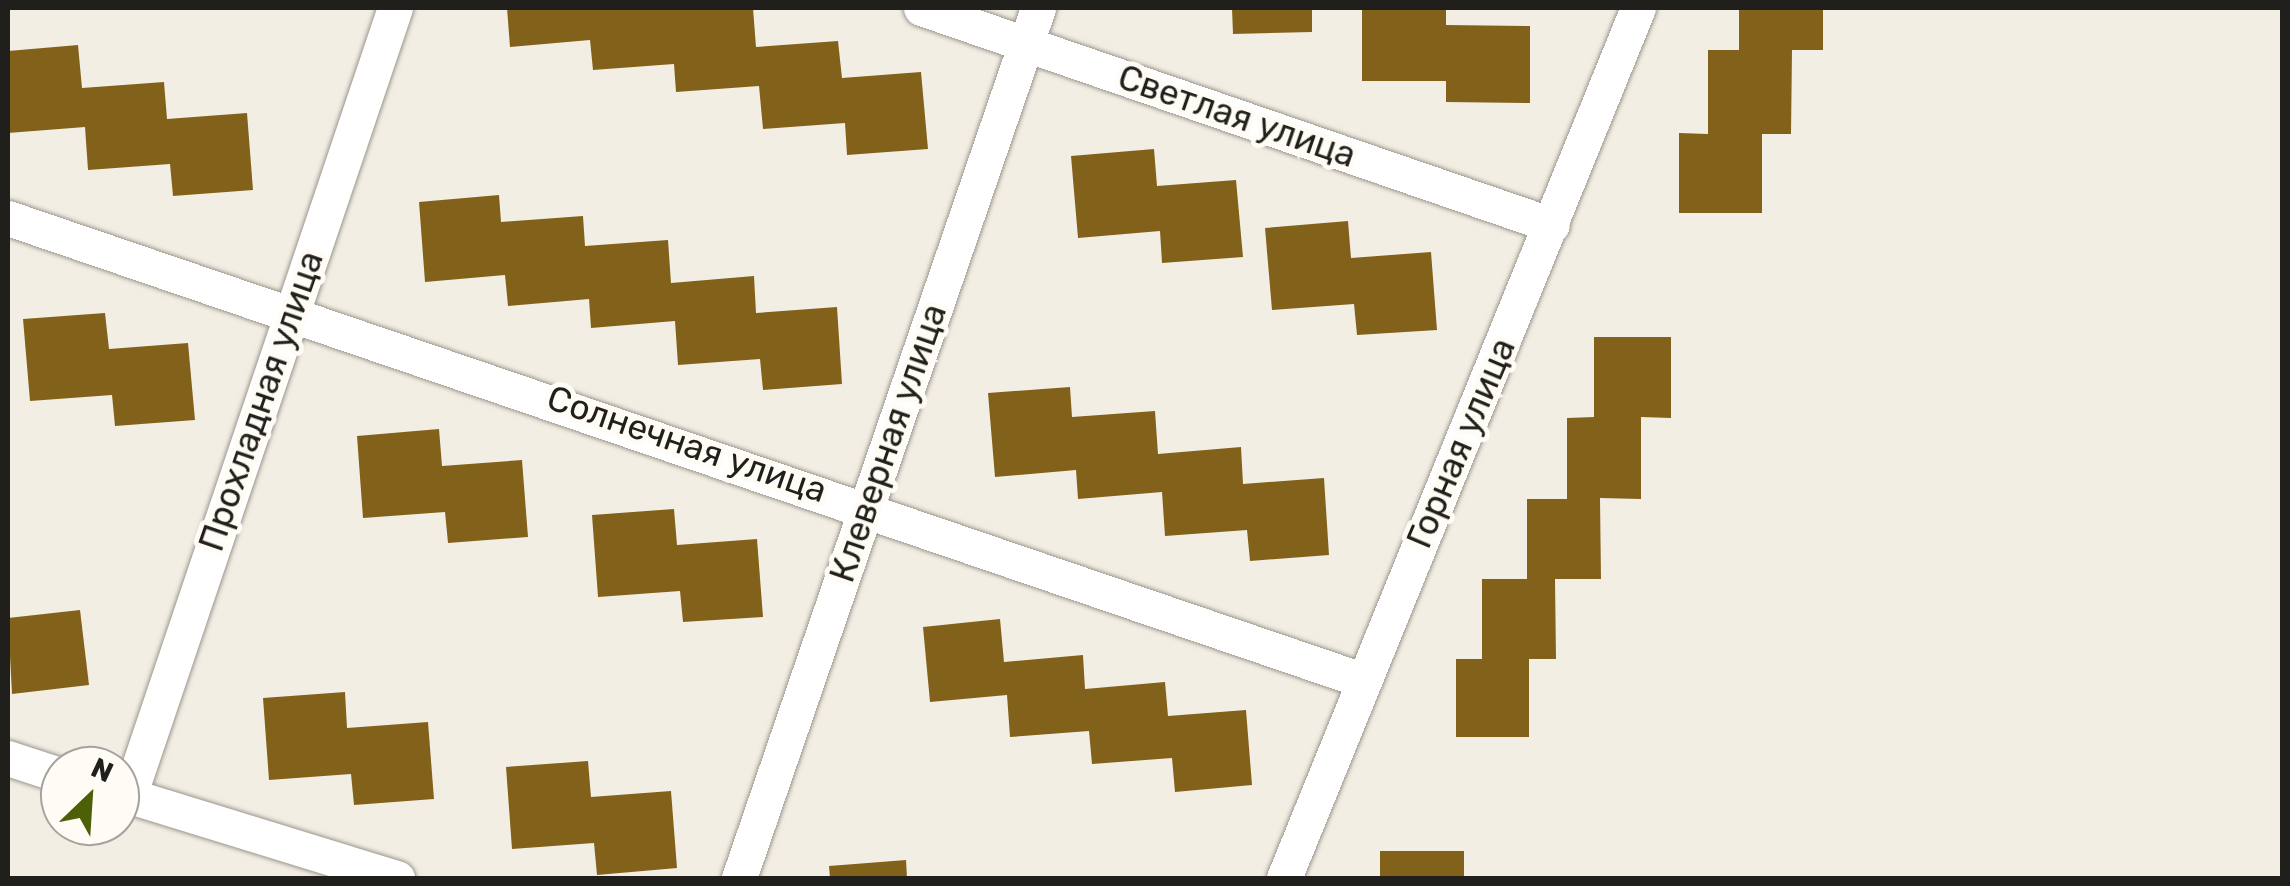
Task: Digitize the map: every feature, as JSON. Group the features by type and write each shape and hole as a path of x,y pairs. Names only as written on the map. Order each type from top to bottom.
{"street":[{"name":"Прохладная улица","path":"140,750 395,8"},
{"name":"Светлая улица","path":"921,8 1552,225"},
{"name":"Клеверная улица","path":"739,878 1038,8"},
{"name":"Горная улица","path":"1284,878 1638,8"},
{"name":"Солнечная улица","path":"8,218 865,504 1362,680"},
{"path":"8,758 40,768"},
{"path":"140,799 397,878"}],"building":[{"path":"507,8 753,8 756,47 838,41 842,78 921,72 928,149 847,155 845,123 763,129 759,86 676,92 674,64 593,70 590,40 510,47"},
{"path":"1232,8 1312,8 1312,32 1233,34"},
{"path":"1362,8 1446,8 1446,25 1530,26 1530,103 1446,102 1446,81 1362,81"},
{"path":"1739,8 1823,8 1823,50 1792,50 1791,134 1762,134 1762,213 1679,213 1679,133 1708,134 1708,50 1739,50"},
{"path":"78,45 82,88 164,82 167,119 247,113 253,190 173,196 170,164 88,170 85,127 8,133 8,51"},
{"path":"1154,149 1157,186 1236,180 1243,257 1162,263 1160,231 1078,238 1071,156"},
{"path":"499,195 501,222 583,216 585,246 668,240 671,283 754,276 756,313 837,307 842,384 763,390 760,359 678,365 675,321 591,328 589,299 508,306 505,275 425,282 419,202"},
{"path":"1348,221 1351,258 1431,252 1437,330 1357,335 1354,304 1272,310 1265,228"},
{"path":"105,313 109,349 188,343 195,420 115,426 112,395 30,401 23,319"},
{"path":"1594,337 1671,337 1671,418 1641,417 1641,499 1600,498 1601,579 1555,579 1556,659 1529,659 1529,737 1456,737 1456,659 1482,659 1482,579 1527,579 1527,499 1567,499 1567,418 1594,417"},
{"path":"1070,387 1072,417 1155,411 1158,454 1241,447 1243,484 1324,478 1329,555 1250,561 1247,530 1165,536 1162,492 1078,499 1076,470 995,477 988,393"},
{"path":"439,429 442,466 522,460 528,537 448,543 445,512 363,518 357,436"},
{"path":"674,509 677,545 757,539 763,617 683,622 680,591 598,597 592,515"},
{"path":"80,610 89,685 12,694 8,618"},
{"path":"1000,619 1004,662 1083,655 1085,689 1165,682 1168,716 1246,710 1252,785 1175,792 1172,758 1092,764 1089,731 1010,737 1007,695 930,702 923,627"},
{"path":"345,692 347,728 428,722 434,799 354,805 351,774 269,780 263,698"},
{"path":"588,761 591,797 671,791 677,868 597,875 594,843 512,849 506,767"},
{"path":"1380,851 1464,851 1464,878 1380,878"},
{"path":"906,860 907,878 830,878 829,866"}]}
